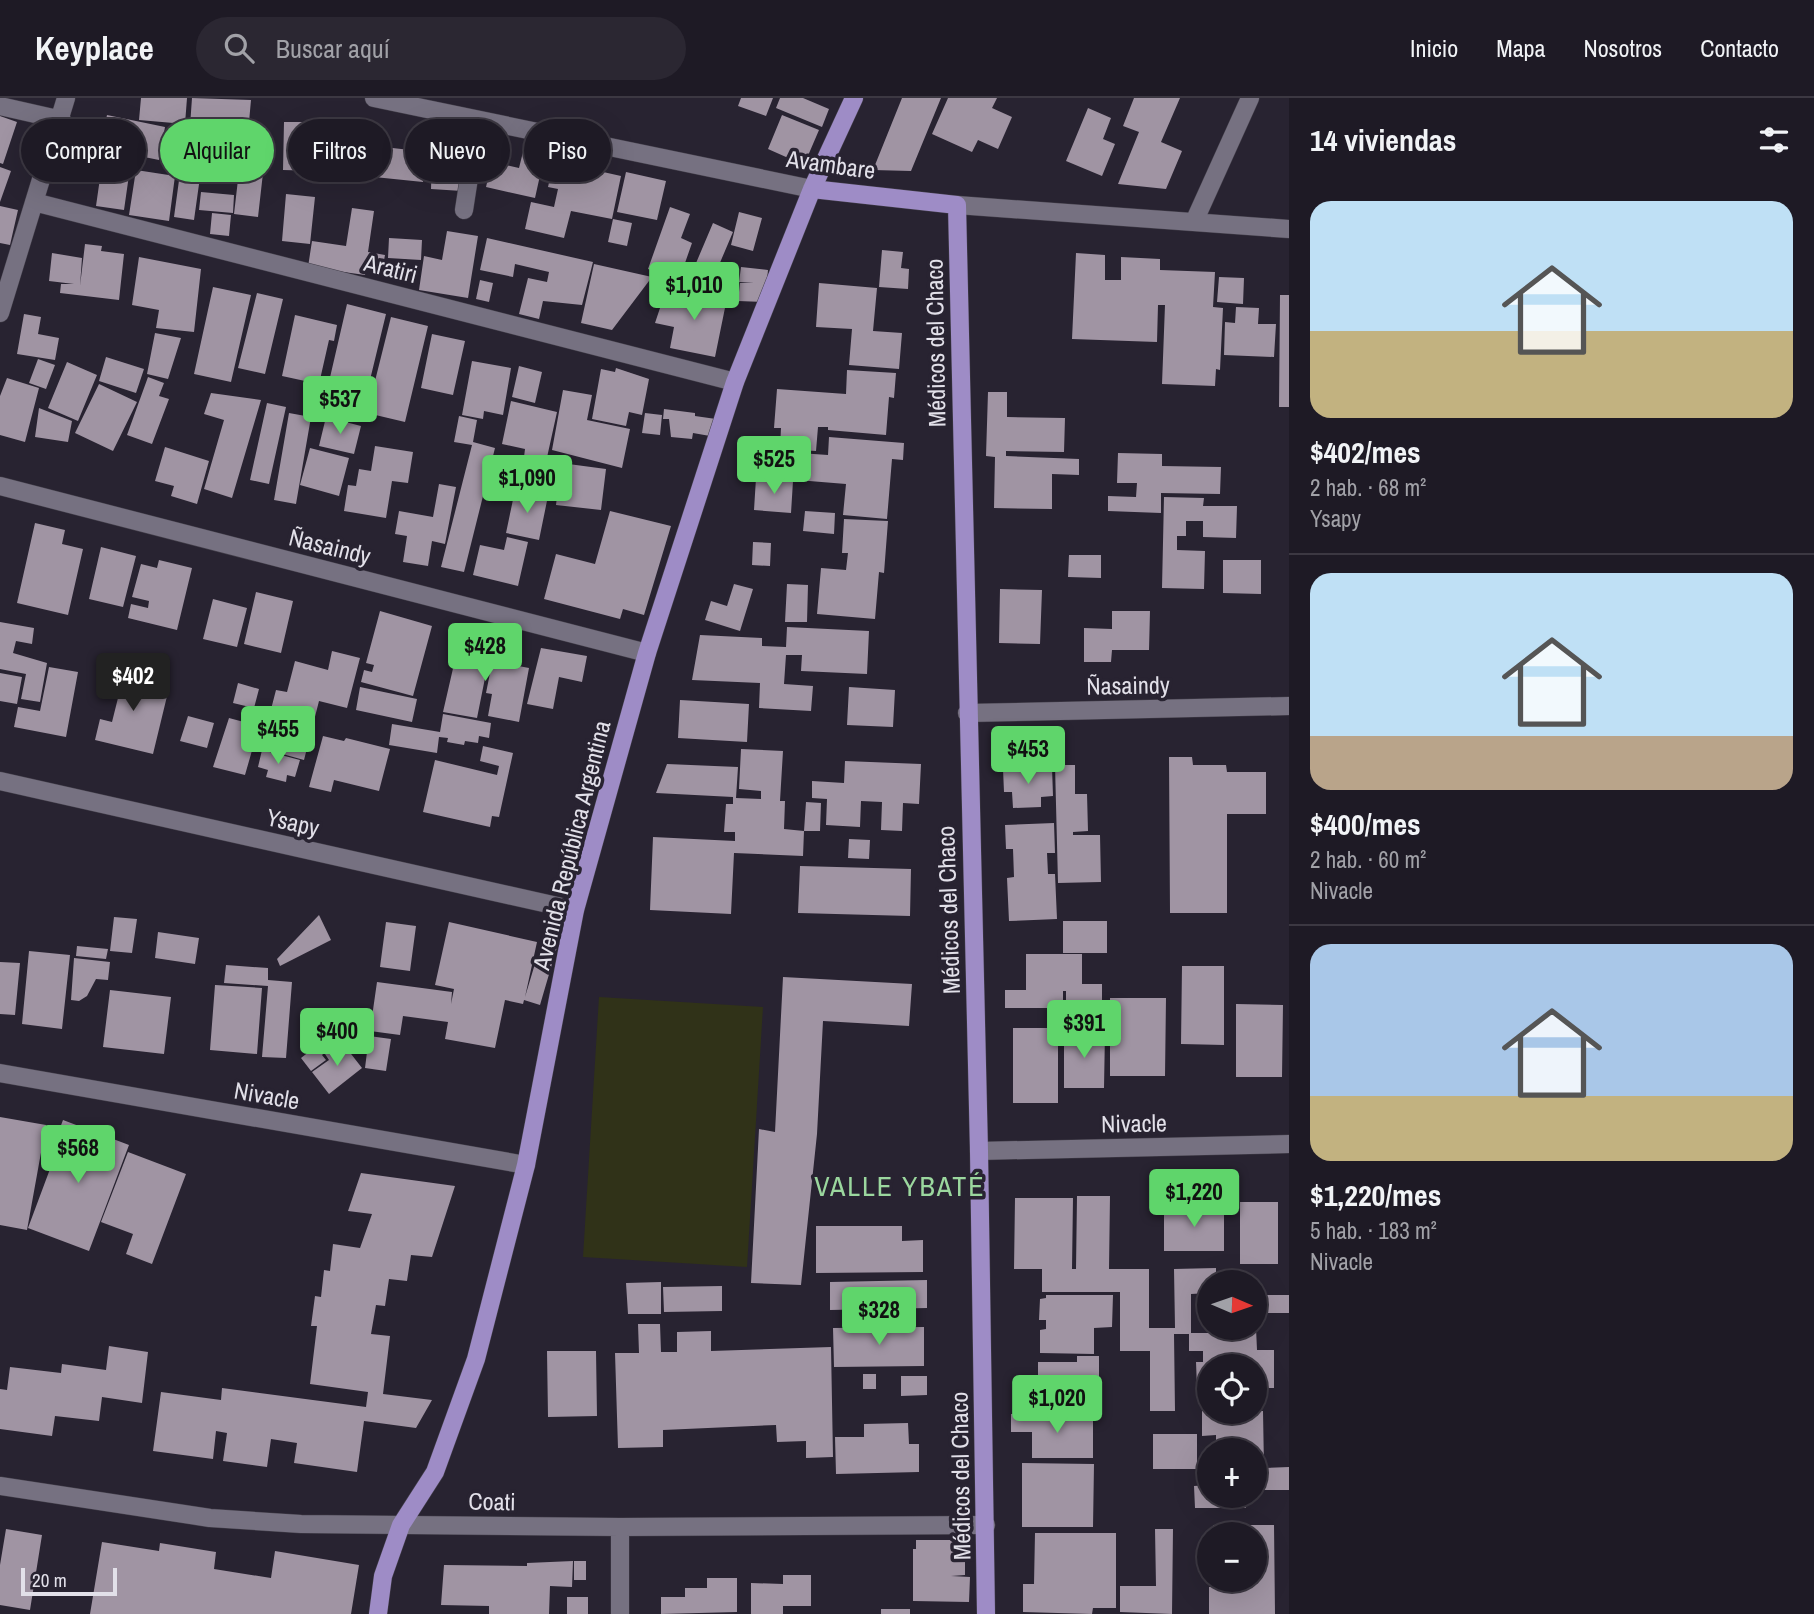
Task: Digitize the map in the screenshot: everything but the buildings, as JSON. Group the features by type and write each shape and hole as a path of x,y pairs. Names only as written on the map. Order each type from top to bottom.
{"main road":[{"name":"Avenida República Argentina","path":"378,1614 383,1576 401,1525 435,1472 477,1359 526,1165 575,910 647,653 735,382 812,189 854,98"},
{"name":"Avambare","path":"812,189 957,205"},
{"name":"Médicos del Chaco","path":"957,205 979,1151 986,1614"}],"street":[{"path":"62,119 66,98"},
{"name":"Avambare","path":"374,98 473,119"},
{"path":"1194,222 1250,98"},
{"path":"0,106 58,119"},
{"name":"Avambare","path":"510,127 812,189"},
{"path":"0,313 41,182"},
{"path":"464,210 468,182"},
{"name":"Aratiri","path":"34,202 735,382"},
{"name":"Avambare","path":"957,205 1289,229"},
{"name":"Ñasaindy","path":"0,486 647,653"},
{"name":"Ñasaindy","path":"967,713 1289,706"},
{"name":"Ysapy","path":"0,781 575,910"},
{"name":"Nivacle","path":"0,1073 526,1165"},
{"name":"Nivacle","path":"979,1151 1289,1144"},
{"name":"Coati","path":"0,1486 210,1518 401,1525 620,1527 986,1525"},
{"path":"620,1527 620,1614"}],"green space":[{"path":"599,997 763,1007 747,1267 583,1257"}],"district":[{"name":"VALLE YBATÉ","path":"900,1186"}]}
